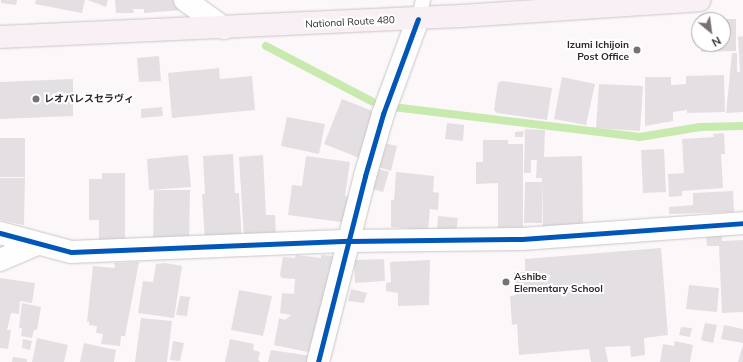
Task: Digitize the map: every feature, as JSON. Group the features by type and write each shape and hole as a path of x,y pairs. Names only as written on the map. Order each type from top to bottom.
{"highway":[{"name":"National Route 480","path":"0,37 224,28 420,9 699,0"}],"street":[{"path":"185,0 224,28"},
{"path":"318,362 383,114 420,9"},
{"path":"0,233 71,252 350,241 522,239 743,223"},
{"path":"0,260 37,244"}],"building":[{"path":"1,0 17,0 16,5 1,3"},
{"path":"36,0 85,0 82,13 35,4"},
{"path":"88,0 108,0 106,7"},
{"path":"115,0 177,0 182,10 144,13 144,9 133,9 134,13 116,13"},
{"path":"731,19 736,19 736,51 731,51"},
{"path":"743,36 743,112 726,113 732,53 737,53 737,72 740,72 738,37"},
{"path":"159,56 161,81 139,82 137,58"},
{"path":"219,68 220,79 252,76 255,110 172,118 168,73"},
{"path":"724,75 725,112 687,113 687,110 673,112 673,121 645,126 645,77 671,77 671,85 686,84 686,76"},
{"path":"562,77 595,84 586,125 554,119"},
{"name":"レオパレスセラヴィ","path":"73,79 73,116 0,119 0,82"},
{"path":"502,81 552,88 547,120 497,113 494,110 498,83"},
{"path":"599,84 643,86 640,131 596,128"},
{"path":"342,99 380,114 362,159 324,144"},
{"path":"162,107 163,116 141,118 141,109"},
{"path":"287,117 325,124 319,154 281,146"},
{"path":"447,123 464,125 463,141 445,139"},
{"path":"525,129 545,130 544,157 582,156 583,226 543,227 542,178 536,178 537,160 531,160 531,173 524,173"},
{"path":"524,131 523,137 515,137 515,132"},
{"path":"724,133 725,154 721,154 723,188 682,191 682,196 669,197 668,174 684,173 682,139 714,137 713,134"},
{"path":"0,138 25,138 25,177 0,177"},
{"path":"483,140 508,140 508,144 523,144 523,227 498,228 498,183 476,184 476,162 483,162"},
{"path":"384,143 397,146 391,171 378,167"},
{"path":"664,149 666,192 643,193 641,150"},
{"path":"233,154 235,193 239,193 242,242 205,242 202,194 205,194 203,156"},
{"path":"188,155 191,187 149,190 147,159"},
{"path":"263,155 266,215 275,215 276,237 244,239 239,157"},
{"path":"306,156 350,162 345,196 353,197 349,223 288,215 292,185 302,186"},
{"path":"379,169 389,172 383,192 373,189"},
{"path":"396,172 434,176 433,192 439,193 438,210 430,209 428,230 391,227 391,200 394,200"},
{"path":"102,173 125,173 125,244 99,245 99,220 89,220 89,179 102,179"},
{"path":"0,178 25,178 24,225 0,220"},
{"path":"525,182 542,182 542,223 524,223"},
{"path":"154,190 190,190 189,245 153,240"},
{"path":"733,191 734,212 669,214 669,207 693,205 693,193"},
{"path":"438,216 458,218 456,232 437,232"},
{"path":"722,235 722,241 743,240 743,312 722,313 719,246 707,246 706,237"},
{"path":"661,248 668,335 644,338 645,355 631,357 630,346 605,347 608,362 591,362 589,349 519,355 517,324 512,325 510,296 516,295 514,272 525,272 525,259"},
{"path":"296,255 321,258 321,255 334,256 313,353 274,345 279,318 285,320 291,315 280,313 282,293 294,294 295,279 282,278 280,275 283,257 295,258"},
{"path":"384,259 385,281 355,283 354,260"},
{"path":"430,260 429,305 398,306 398,293 386,291 386,283 391,282 390,262"},
{"path":"139,262 125,336 121,336 120,346 101,344 103,334 96,333 97,326 89,325 89,321 87,322 93,266 115,268 114,263"},
{"path":"165,263 182,266 174,318 138,313 143,281 153,282 156,264"},
{"path":"0,278 35,283 32,303 20,301 19,314 11,313 7,330 11,330 8,349 0,348"},
{"path":"689,285 719,288 717,312 686,309"},
{"path":"351,289 367,293 364,303 348,301"},
{"path":"239,290 272,296 263,336 231,330"},
{"path":"180,296 190,297 187,316 176,315"},
{"path":"22,303 41,307 37,330 34,330 32,338 21,336 22,328 19,328"},
{"path":"141,318 172,321 167,362 135,362"},
{"path":"705,323 717,325 713,343 701,340"},
{"path":"724,325 743,329 743,343 721,339"},
{"path":"681,327 692,328 690,337 679,335"},
{"path":"37,338 68,345 64,362 32,362"},
{"path":"23,339 32,341 30,350 22,348"},
{"path":"230,339 254,344 253,350 260,352 258,360 261,362 225,362"},
{"path":"173,341 184,343 180,361 170,360"},
{"path":"675,341 693,345 690,362 660,362 663,344 674,346"},
{"path":"84,343 116,350 114,362 80,362"},
{"path":"743,344 743,362 738,362"},
{"path":"271,350 311,356 309,362 268,362"},
{"path":"13,357 27,359 27,362 12,362"}],"waterway":[{"path":"266,46 381,106"},
{"path":"393,107 640,137 700,127 743,126"}],"cycle path":[{"path":"318,362 365,176 383,114 418,19"},
{"path":"0,233 71,252 349,241 522,239 743,223"}],"place":[{"name":"Izumi Ichijoin Post Office","path":"637,50"},
{"name":"レオパレスセラヴィ","path":"36,99"},
{"name":"Ashibe Elementary School","path":"506,282"}]}
